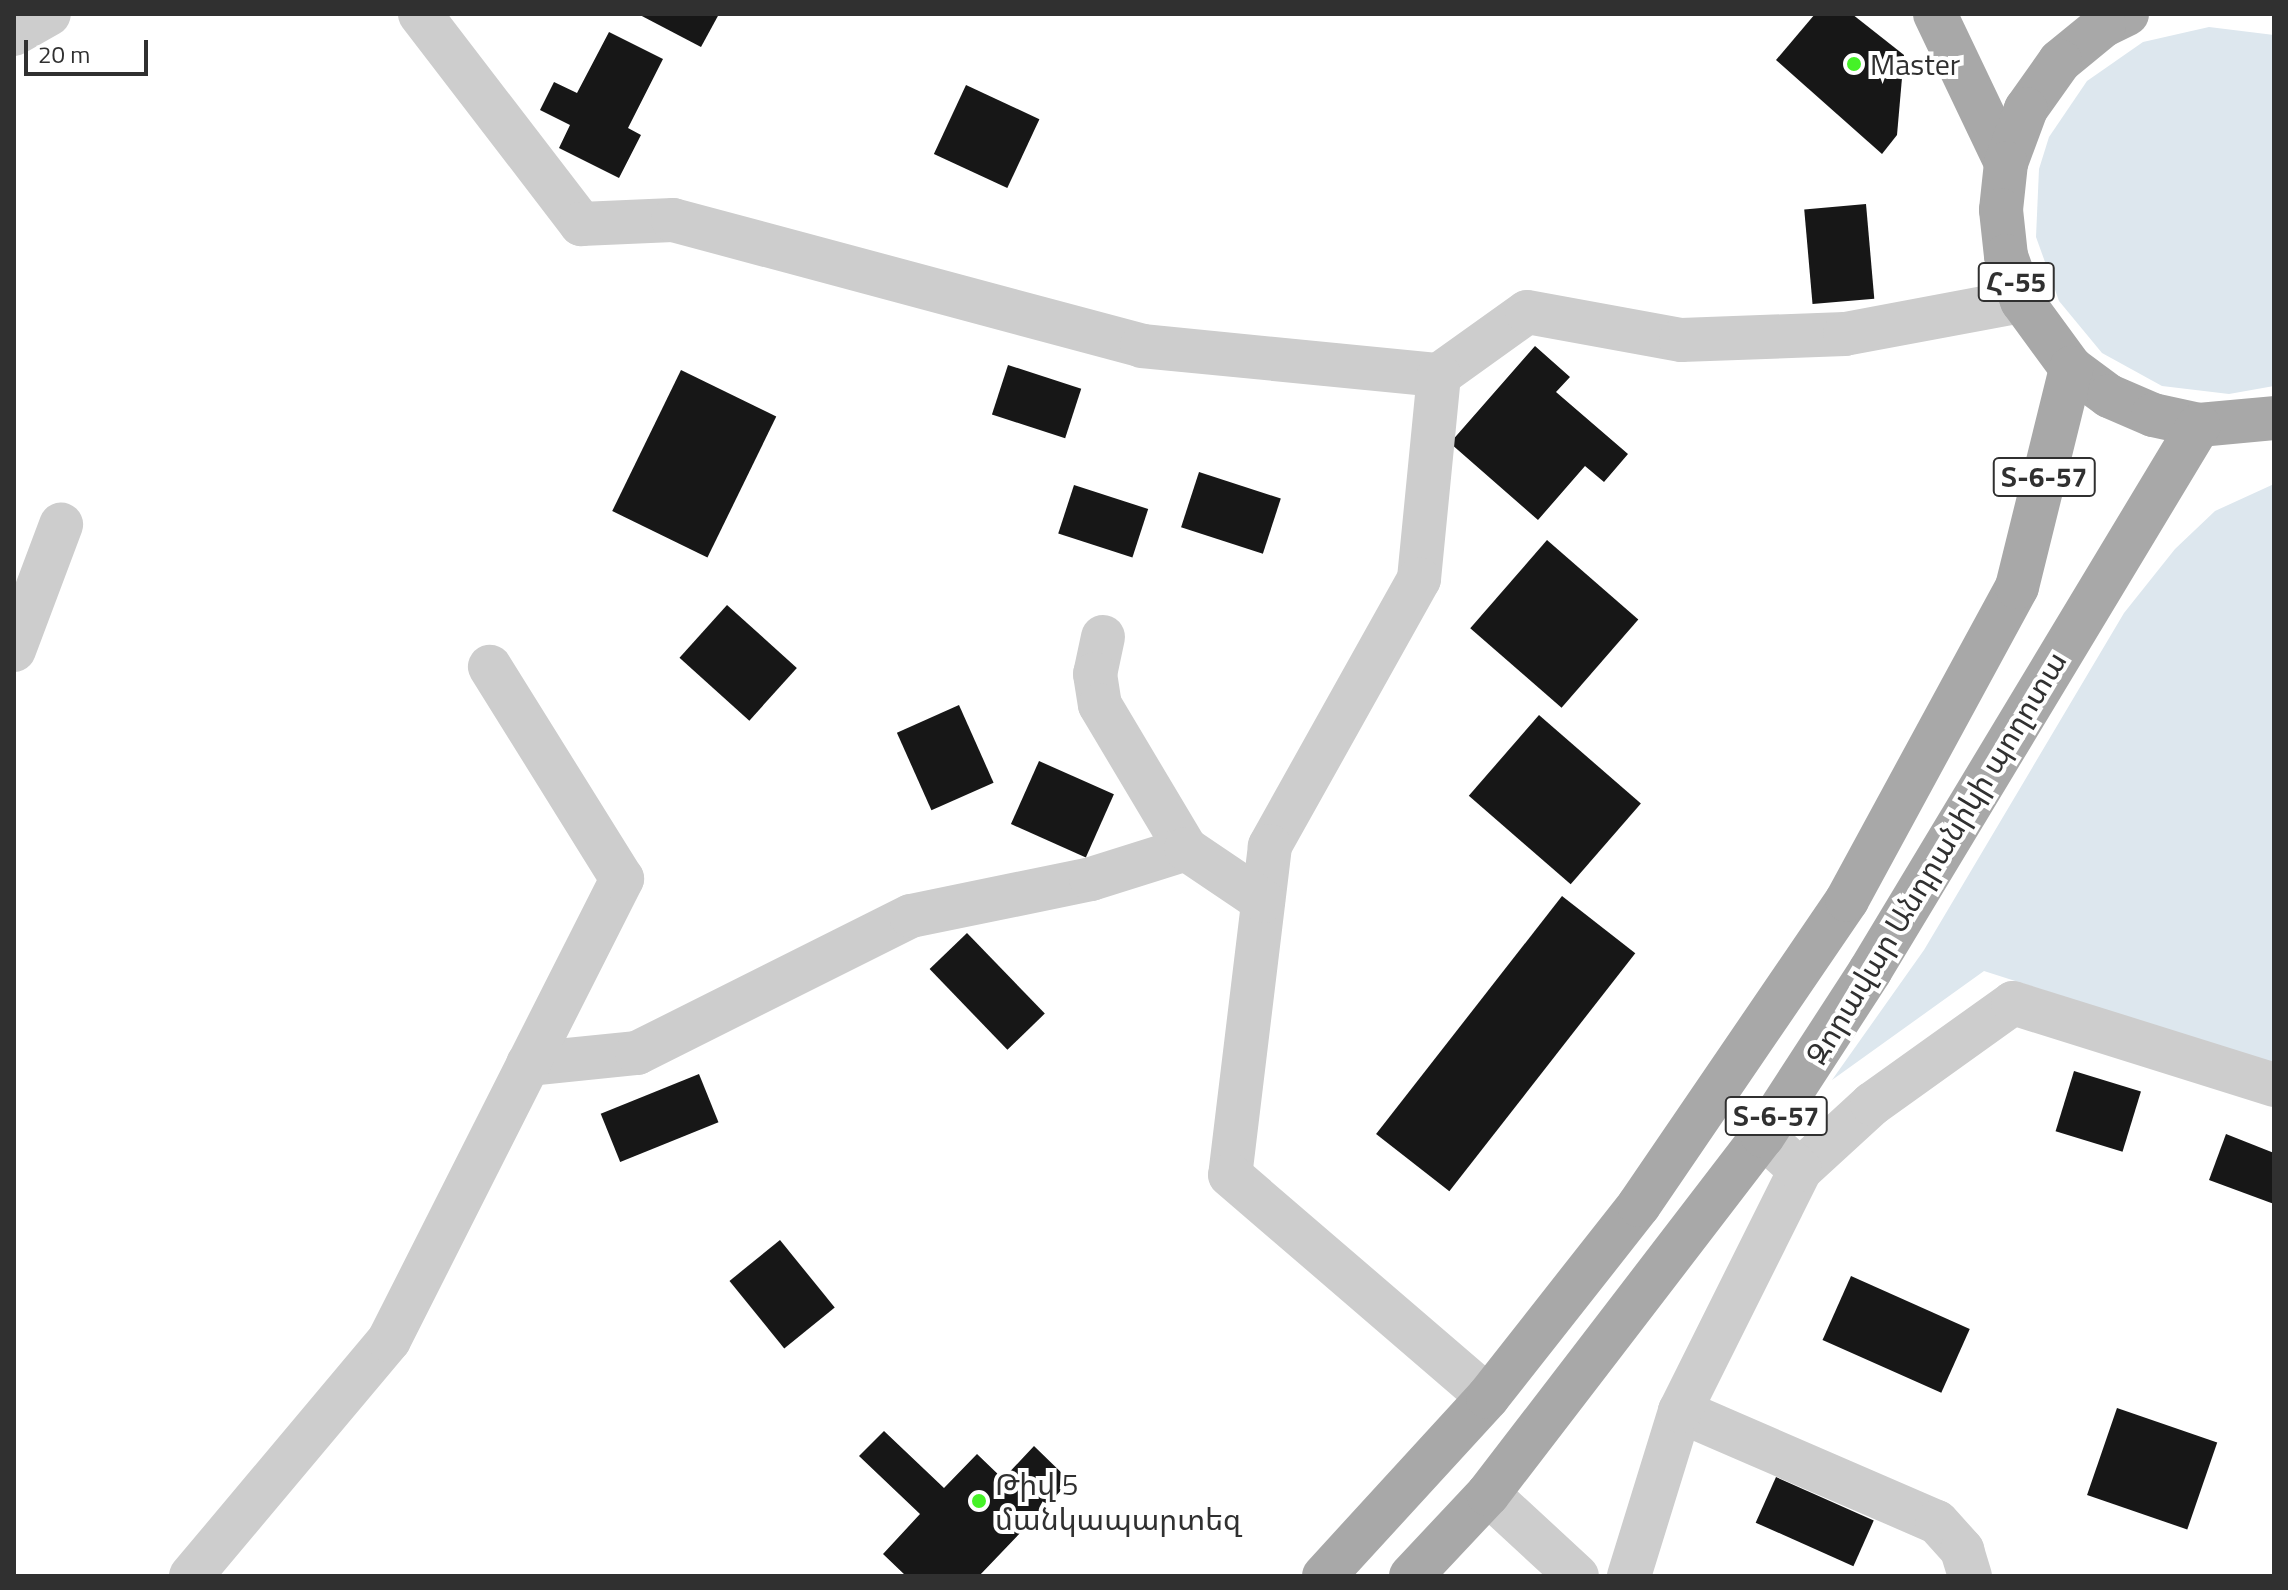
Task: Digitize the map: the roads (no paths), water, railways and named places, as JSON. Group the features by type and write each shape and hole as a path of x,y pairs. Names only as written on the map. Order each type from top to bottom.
{"main road":[{"path":"1935,14 2006,163"},
{"name":"Հ-55","path":"2103,18 2060,61 2026,109 2006,163 2001,210 2006,256 2022,301 2040,332 2071,368 2109,396 2153,415 2199,425 2274,418"},
{"name":"Զորավար Անդրանիկի պողոտա","path":"1324,1576 1488,1397 1639,1205 1847,900 2017,587 2071,368"},
{"name":"Զորավար Անդրանիկի պողոտա","path":"1411,1576 1488,1494 1763,1136 1870,971 2199,425"}],"street":[{"path":"14,34 49,14"},
{"path":"420,14 581,224 673,220 1142,346 1439,375 1527,312 1681,340 1845,334 2022,301"},
{"path":"1439,375 1419,579 1270,846 1230,1175 1488,1397"},
{"path":"14,650 61,525"},
{"path":"1103,637 1095,674 1100,705 1186,849 1263,901"},
{"path":"191,1576 389,1340 622,879 490,667"},
{"path":"528,1064 637,1053 911,916 1091,879 1186,849"},
{"path":"1629,1576 1680,1411 1800,1170 1872,1104 2013,1003 2274,1085"},
{"path":"1763,1136 1800,1170"},
{"path":"1680,1411 1937,1522 1962,1550 1970,1576"},
{"path":"1488,1494 1577,1576"}],"place":[{"name":"Master","path":"1854,64"},
{"name":"Թիվ 5 մանկապարտեզ","path":"979,1501"}]}
